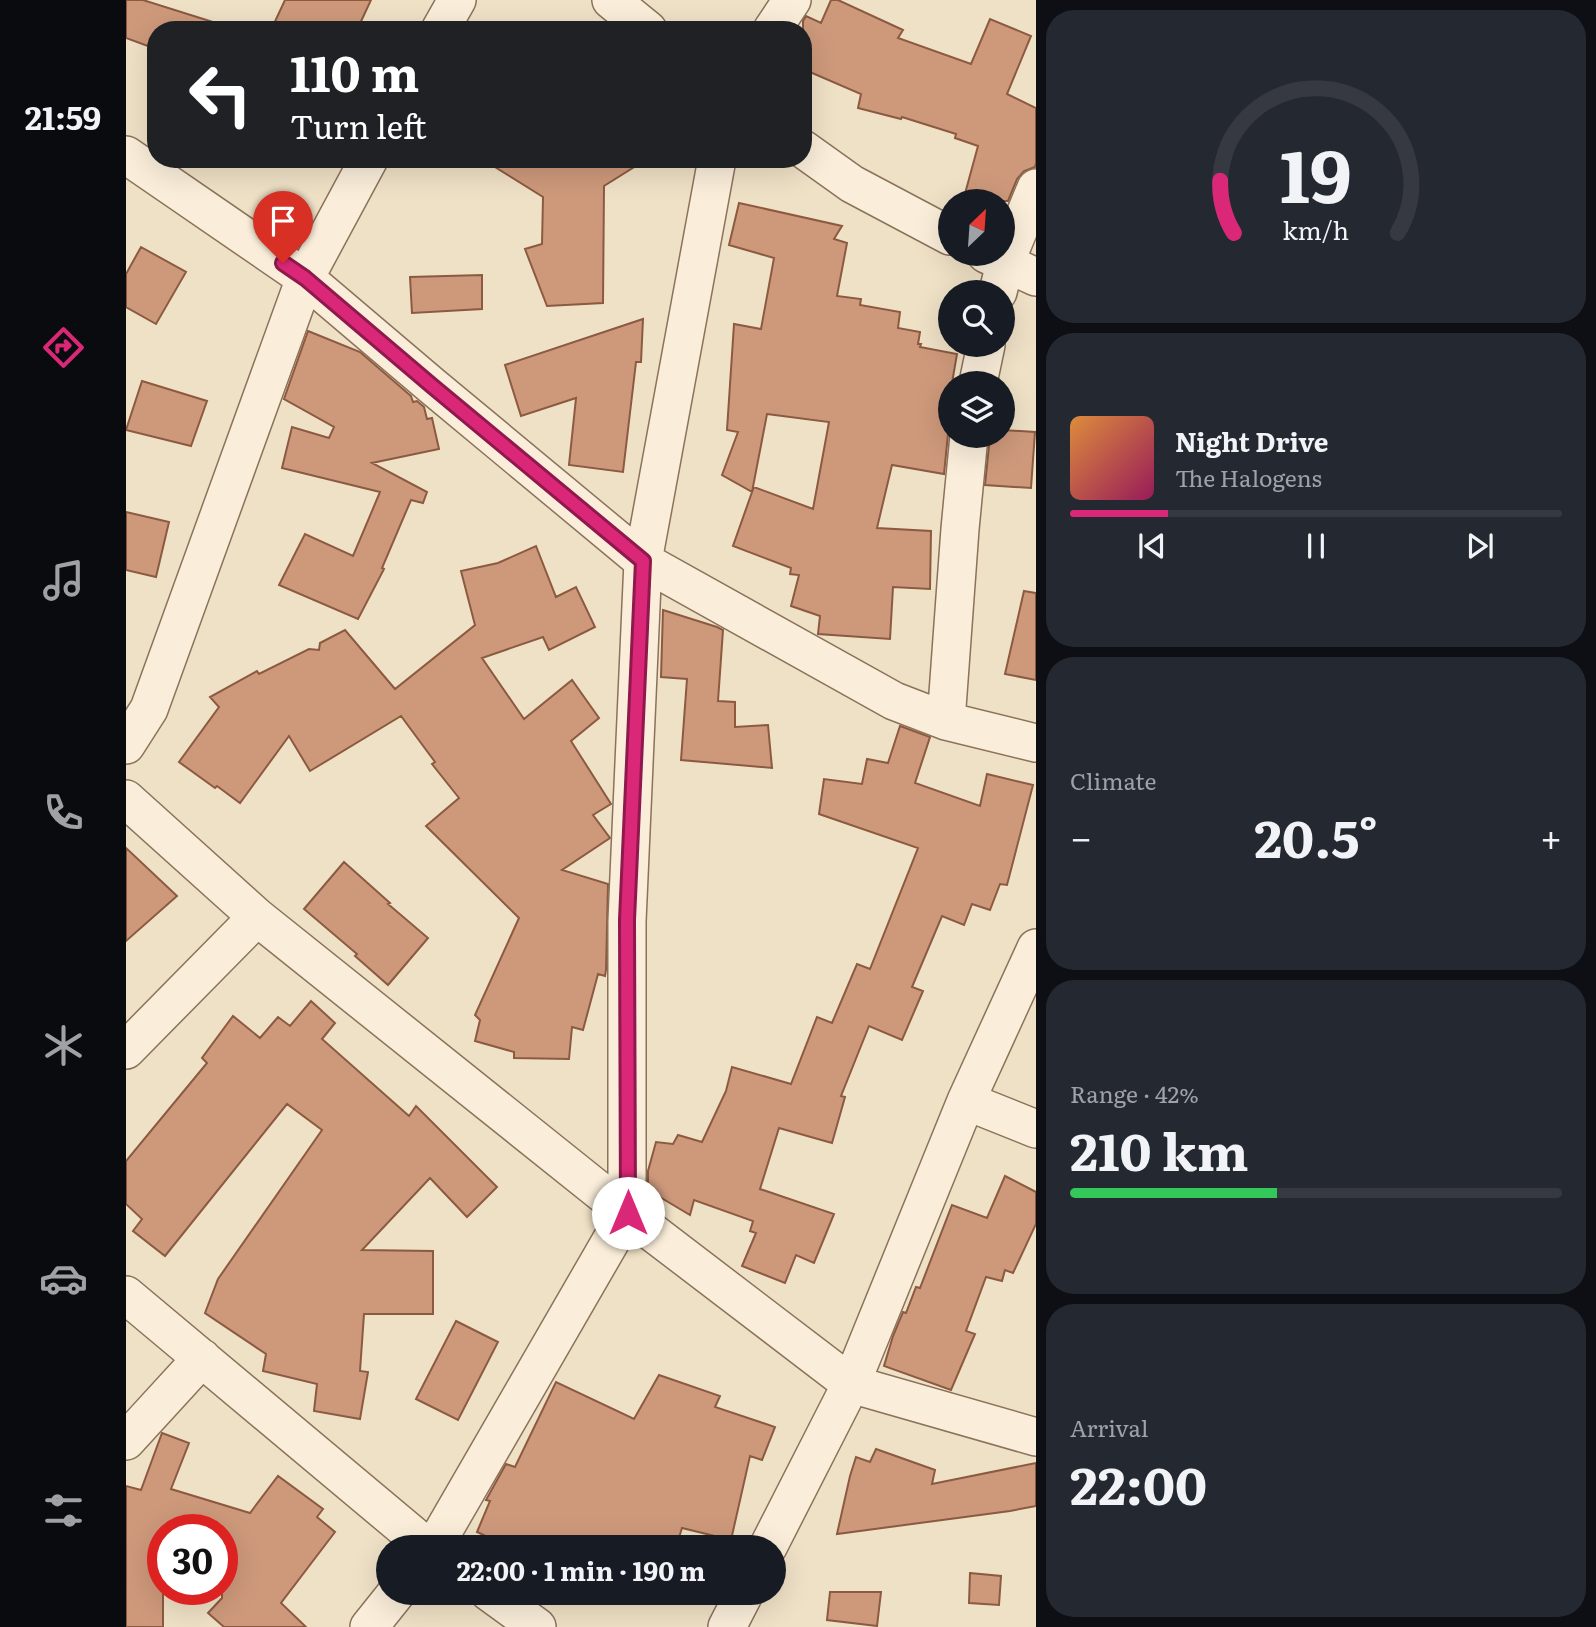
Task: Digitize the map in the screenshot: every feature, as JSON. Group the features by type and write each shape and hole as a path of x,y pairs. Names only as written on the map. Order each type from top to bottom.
{"street":[{"path":"445,21 457,0"},
{"path":"611,0 637,21"},
{"path":"778,21 792,0"},
{"path":"126,155 305,278 643,561 894,701 946,721 1036,743"},
{"path":"812,155 852,184 938,230"},
{"path":"126,745 149,709 305,278 364,168"},
{"path":"441,1535 628,1213 627,920 643,561 715,168"},
{"path":"1006,272 1036,188"},
{"path":"946,721 968,448"},
{"path":"126,799 257,916 628,1213 851,1384 1036,1437"},
{"path":"126,1050 257,916"},
{"path":"774,1535 851,1384 965,1101 1036,948"},
{"path":"965,1101 1036,1129"},
{"path":"126,1295 413,1535"},
{"path":"126,1441 202,1358"},
{"path":"369,1627 387,1605"},
{"path":"507,1605 537,1627"},
{"path":"727,1627 738,1605"}],"building":[{"path":"126,0 143,0 210,21 147,21 147,46 126,38"},
{"path":"285,0 371,0 361,21 275,21"},
{"path":"831,0 838,0 903,30 898,38 971,64 990,19 1031,36 1007,94 1036,108 1035,167 1024,171 1013,189 966,189 978,146 955,138 956,134 902,117 901,119 858,108 861,94 812,73 812,21 803,21 806,16 821,23"},
{"path":"496,168 633,168 604,186 603,303 547,306 525,249 542,244 543,197"},
{"path":"739,203 842,226 834,239 847,243 837,296 861,299 860,305 900,312 898,328 920,332 920,347 938,350 938,357 956,357 954,371 938,371 938,448 947,448 944,474 892,465 877,528 931,531 930,589 893,587 890,639 818,634 820,616 791,606 799,575 790,574 791,568 733,546 752,492 722,475 738,432 727,430 734,324 761,329 774,258 729,245","holes":["767,414 829,422 813,509 754,487 752,492"]},
{"path":"141,247 186,272 156,324 126,307 126,274"},
{"path":"482,275 482,309 412,313 410,277"},
{"path":"643,319 641,362 636,362 623,472 569,465 576,398 521,416 505,365"},
{"path":"308,331 360,352 411,396 413,402 417,401 424,407 427,419 432,418 439,449 372,463 427,492 423,503 411,500 382,568 384,569 358,619 279,585 305,534 353,556 380,492 282,468 292,427 329,438 334,427 284,399"},
{"path":"142,381 207,401 191,446 126,430"},
{"path":"1015,431 1035,432 1031,488 985,485 989,448 1015,448"},
{"path":"126,512 169,522 156,577 126,570"},
{"path":"536,546 556,597 576,587 595,627 549,650 543,637 482,658 524,719 572,680 599,718 571,741 611,804 593,815 610,838 562,870 608,884 606,970 605,976 598,974 583,1030 572,1027 569,1059 514,1058 514,1052 475,1041 480,1020 475,1015 519,918 426,826 459,798 432,764 435,762 401,716 310,771 289,736 240,803 179,762 219,707 210,697 257,671 259,674 309,649 319,650 320,643 345,630 395,689 475,625 461,571 498,563"},
{"path":"1024,591 1036,593 1036,680 1005,674"},
{"path":"663,610 723,630 718,701 735,702 735,727 768,725 772,768 681,760 687,679 661,677"},
{"path":"900,726 930,737 915,783 980,806 987,774 1033,785 1007,885 1000,884 990,910 972,904 964,925 942,916 912,987 923,991 902,1040 869,1026 841,1096 845,1097 832,1143 779,1128 760,1189 834,1214 814,1263 796,1255 785,1283 742,1266 756,1233 750,1231 753,1221 694,1200 690,1215 648,1190 648,1171 656,1142 673,1144 678,1135 702,1142 726,1091 732,1067 791,1084 817,1017 832,1023 857,964 870,969 918,848 819,814 824,779 862,784 867,759 888,763"},
{"path":"126,848 177,896 126,941"},
{"path":"344,862 428,938 388,985 355,956 357,954 304,909"},
{"path":"311,1001 335,1023 322,1039 409,1116 416,1106 497,1187 467,1217 430,1178 362,1250 433,1251 433,1314 364,1314 360,1371 368,1372 360,1419 314,1411 317,1384 263,1371 266,1354 205,1313 218,1279 322,1130 287,1104 165,1256 133,1231 142,1219 126,1204 126,1161 207,1063 202,1058 233,1016 260,1038 278,1017 290,1026"},
{"path":"1005,1176 1036,1192 1036,1224 1013,1273 1005,1270 1002,1281 986,1277 966,1331 975,1334 951,1390 884,1366 903,1312 906,1313 916,1287 920,1288 952,1205 987,1218"},
{"path":"456,1321 498,1342 458,1420 416,1399"},
{"path":"659,1375 720,1396 715,1407 775,1427 762,1460 750,1456 732,1535 711,1535 682,1528 680,1535 484,1535 477,1532 490,1501 486,1500 506,1464 515,1467 556,1382 634,1419"},
{"path":"162,1433 189,1443 171,1489 250,1513 278,1476 323,1509 317,1517 335,1532 281,1603 306,1627 224,1627 208,1613 215,1605 238,1605 238,1514 147,1514 147,1605 163,1605 163,1627 126,1627 126,1486 141,1490"},
{"path":"876,1449 935,1470 932,1484 1036,1463 1036,1506 837,1534 856,1457 870,1462"},
{"path":"970,1573 1001,1576 999,1605 969,1603"},
{"path":"830,1592 881,1592 877,1626 827,1620"}],"route":[{"path":"283,263 305,278 643,561 627,920 628,1213"}]}
